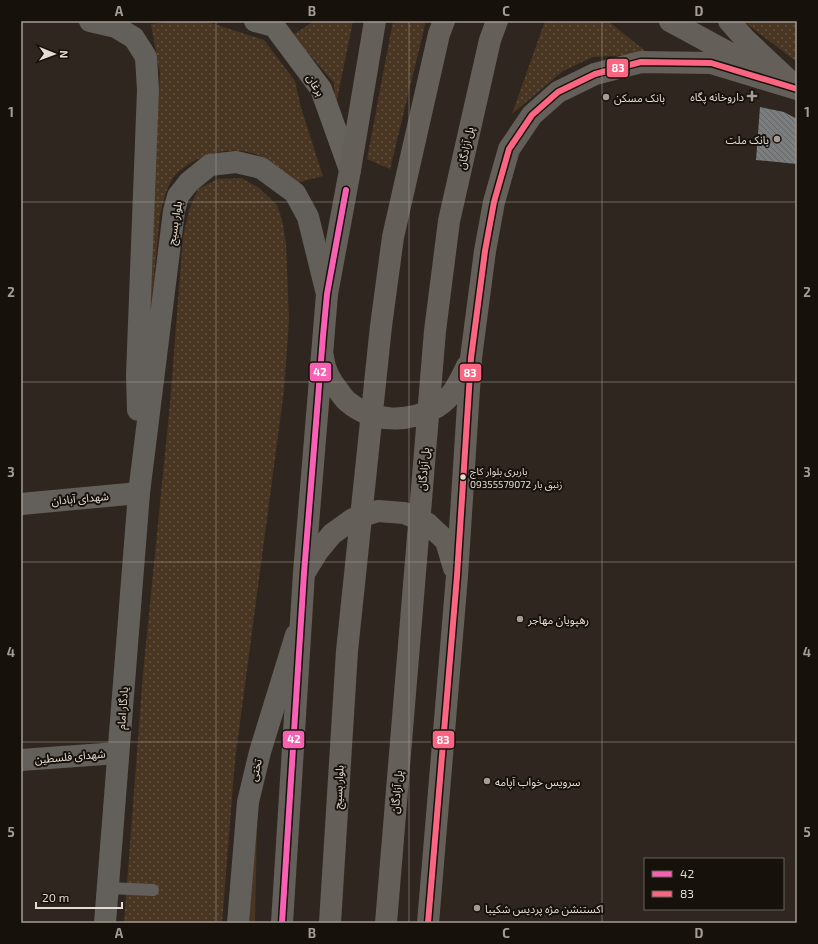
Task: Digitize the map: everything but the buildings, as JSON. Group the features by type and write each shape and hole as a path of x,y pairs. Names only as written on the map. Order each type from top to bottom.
{"main road":[{"path":"282,923 300,622 327,294 375,21"},
{"name":"بلوار بسیج","path":"330,923 347,651 381,326 393,237 439,34 444,21"},
{"name":"پل آزادگان","path":"386,923 435,331 449,221 490,40 497,21"},
{"path":"670,21 797,89"},
{"path":"729,21 745,39 797,89"},
{"name":"برغان","path":"273,23 321,88 350,170"},
{"path":"428,923 457,576 471,358 485,251 494,202 509,149 532,116 558,92 595,74 641,62 711,63 797,89"},
{"path":"323,336 324,361 332,383 348,402 369,414 392,420 416,417 438,406 456,389 471,358"},
{"path":"304,573 318,551 332,534 353,519 378,511 404,513 427,523 446,541 457,576"}],"street":[{"path":"90,21 116,27 134,38 146,57 148,90 137,375 139,493"},
{"name":"بلوار بسیج","path":"139,493 174,211 178,196 189,182 210,165 236,162 261,168 295,193 308,217 327,294"},
{"name":"شهدای آبادان","path":"21,504 139,493"},
{"name":"یادگار امام","path":"105,923 139,493"},
{"name":"تختی","path":"238,923 248,802 260,752 300,622"},
{"name":"شهدای فلسطین","path":"21,760 118,752"}],"lane":[{"path":"108,888 153,890"}],"shaded area":[{"path":"175,21 205,21 264,40 295,81 301,108 323,176 296,183 272,162 259,155 249,152 230,150 210,154 192,162 175,175 167,191 160,215 144,380 160,74 151,24"},
{"path":"314,21 353,21 335,109 334,83 293,35"},
{"path":"393,21 426,21 390,169 367,159"},
{"path":"545,21 608,21 649,54 593,57 563,71 512,114"},
{"path":"744,21 797,21 797,62 748,25"},
{"path":"241,178 258,187 277,205 282,220 286,244 289,320 284,390 235,760 222,923 124,923 143,674 170,404 183,237 189,210 198,189 218,179"},
{"path":"257,826 255,923 249,923 252,878"}],"transit line":[{"name":"83","path":"428,923 457,576 471,358 485,251 494,202 509,149 532,115 558,92 595,74 641,62 711,63 797,89"},
{"name":"42","path":"282,923 304,573 323,336 327,294 346,190"}],"place":[{"name":"داروخانه پگاه","path":"752,96"},
{"name":"بانک مسکن","path":"606,97"},
{"name":"بانک ملت","path":"777,139"},
{"name":"باربری بلوار کاج زنبق بار 09355579072","path":"463,477"},
{"name":"رهپویان مهاجر","path":"520,619"},
{"name":"سرویس خواب آپامه","path":"487,781"},
{"name":"اکستنشن مژه پردیس شکیبا","path":"477,908"}]}
